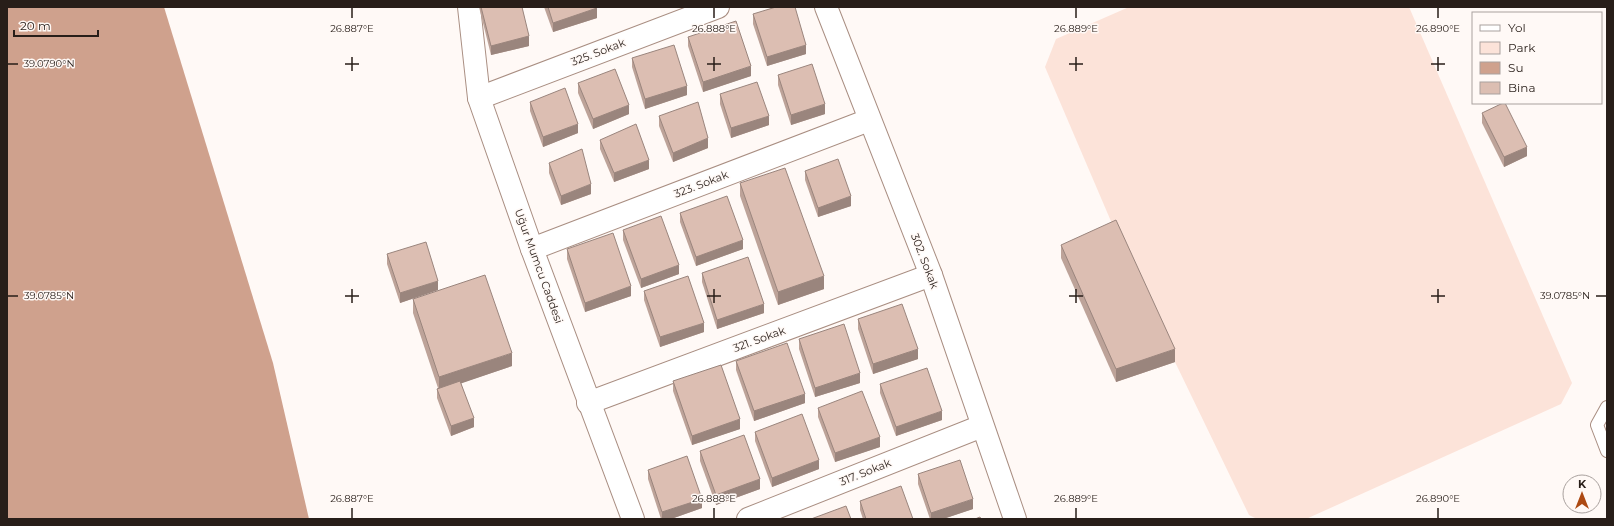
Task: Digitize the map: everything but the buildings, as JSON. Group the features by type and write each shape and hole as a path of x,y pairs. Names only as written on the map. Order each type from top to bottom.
{"street":[{"name":"Uğur Mumcu Caddesi","path":"470,7 479,98 588,403 633,519"},
{"name":"325. Sokak","path":"479,98 718,7"},
{"name":"302. Sokak","path":"826,7 931,275 1015,519"},
{"name":"323. Sokak","path":"532,249 869,120"},
{"name":"321. Sokak","path":"588,403 931,275"},
{"name":"317. Sokak","path":"748,519 982,426"}],"lane":[{"path":"1607,407 1597,425 1607,451"}],"green space":[{"path":"1129,7 1409,7 1572,383 1561,404 1306,519 1257,519 1249,515 1175,362 1116,233 1045,67 1056,39"}],"water":[{"path":"7,7 164,7 273,363 309,519 7,519"}]}
